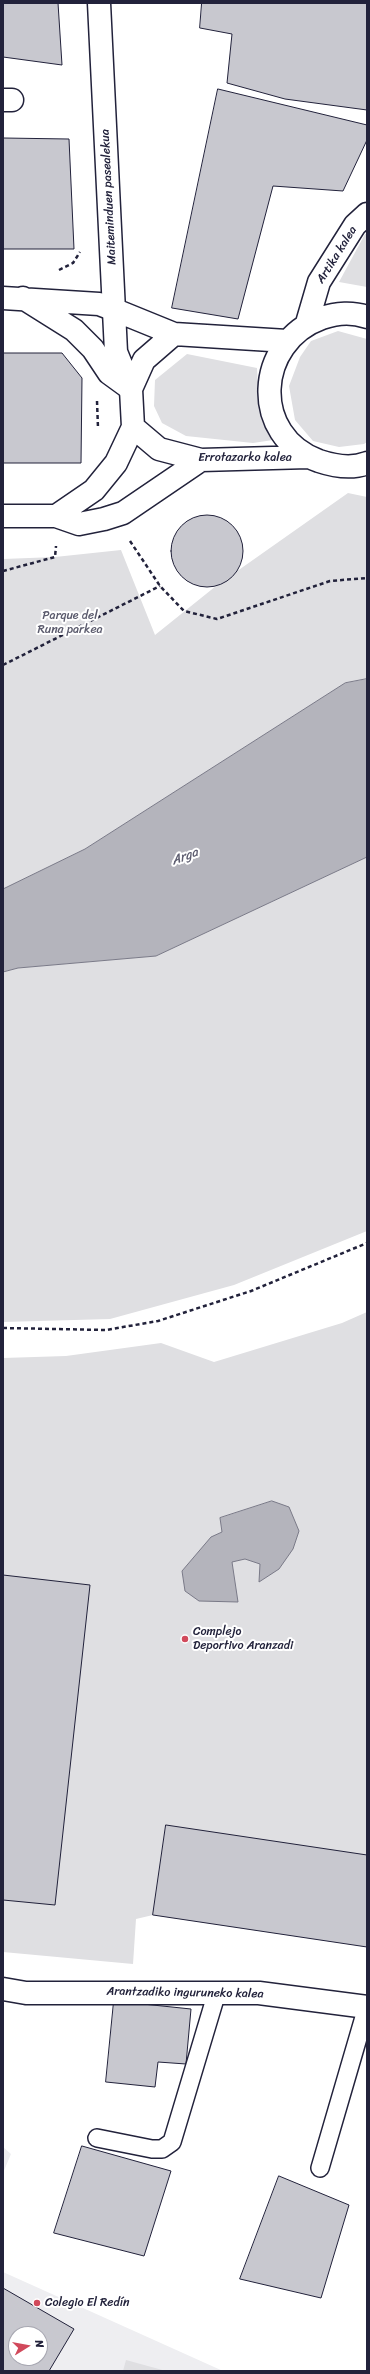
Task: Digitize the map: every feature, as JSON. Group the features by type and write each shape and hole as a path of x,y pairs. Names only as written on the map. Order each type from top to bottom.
{"street":[{"name":"Maiteminduen pasealekua","path":"99,3 116,352 131,389"},
{"name":"Artika kalea","path":"307,323 319,282 355,225 367,214"},
{"path":"13,298 99,304 174,334 287,341"},
{"path":"13,298 74,330 93,349 109,373 131,389"},
{"path":"365,465 333,466 308,457 287,440 273,417 269,390 274,364 287,341 307,323 333,314 360,315 367,317"},
{"path":"56,516 94,490 116,463 133,427 131,389 144,360 174,334"},
{"name":"Errotazarko kalea","path":"133,427 159,449 201,460 308,457"},
{"path":"3,516 56,516 80,524 123,513 201,460"},
{"name":"Arantzadiko inguruneko kalea","path":"3,1989 26,1993 259,1993 367,2007"}],"lane":[{"path":"97,2138 152,2149 162,2149 172,2142 217,1992"},
{"path":"320,2168 367,2007"}],"path":[{"path":"56,271 63,270 73,262 82,248"},
{"path":"96,396 98,431"},
{"path":"130,540 160,586 184,611 217,618 330,581 367,578"},
{"path":"3,571 55,558 56,548"},
{"path":"3,665 160,586"},
{"path":"3,1328 106,1330 158,1321 251,1291 367,1243"}],"shaded area":[{"path":"3,2147 11,2154 3,2173"},
{"name":"Colegio El Redín","path":"3,2272 223,2371 3,2371"}],"green space":[{"path":"365,234 367,234 367,287 339,282"},
{"path":"338,331 367,339 367,442 364,444 339,447 313,441 295,420 289,386 300,357 311,341"},
{"path":"187,354 257,368 258,389 273,440 253,443 186,436 162,423 154,406 155,380"},
{"name":"Parque del Runa parkea","path":"348,493 367,497 367,679 345,683 85,849 3,889 3,559 55,557 121,550 155,635 216,586"},
{"path":"367,857 367,1231 234,1285 110,1319 3,1322 3,972 18,968 156,956"},
{"name":"Complejo Deportivo Aranzadi","path":"367,1312 367,1947 153,1915 136,1919 133,1964 3,1952 3,1358 66,1356 161,1343 214,1362 342,1323"},
{"path":"126,2360 166,2371 123,2371"}],"water":[{"name":"Arga","path":"367,679 367,857 156,956 18,968 3,972 3,889 85,849 345,683"},
{"path":"272,1501 289,1507 299,1531 293,1549 279,1569 259,1582 260,1564 245,1559 232,1562 238,1602 199,1601 185,1591 182,1571 211,1537 222,1532 220,1518"}],"building":[{"path":"3,3 58,3 62,65 3,57"},
{"path":"202,3 367,3 367,110 285,99 227,83 232,34 200,28"},
{"path":"218,89 367,125 367,140 343,191 273,186 238,319 172,308"},
{"path":"3,138 69,139 74,249 3,249"},
{"path":"3,353 62,353 82,378 81,463 3,463"},
{"path":"207,515 227,521 237,531 243,551 237,571 227,581 207,587 187,581 177,571 171,551 177,531 187,521"},
{"path":"3,1575 90,1585 55,1905 3,1900"},
{"path":"166,1825 367,1855 367,1947 153,1915"},
{"path":"114,2001 191,2009 186,2064 158,2062 155,2087 106,2082"},
{"path":"82,2146 171,2171 144,2256 54,2233"},
{"path":"279,2176 349,2205 321,2298 240,2279"},
{"path":"3,2288 74,2329 49,2371 3,2371"}],"place":[{"name":"Complejo Deportivo Aranzadi","path":"185,1639"},
{"name":"Colegio El Redín","path":"37,2303"}]}
